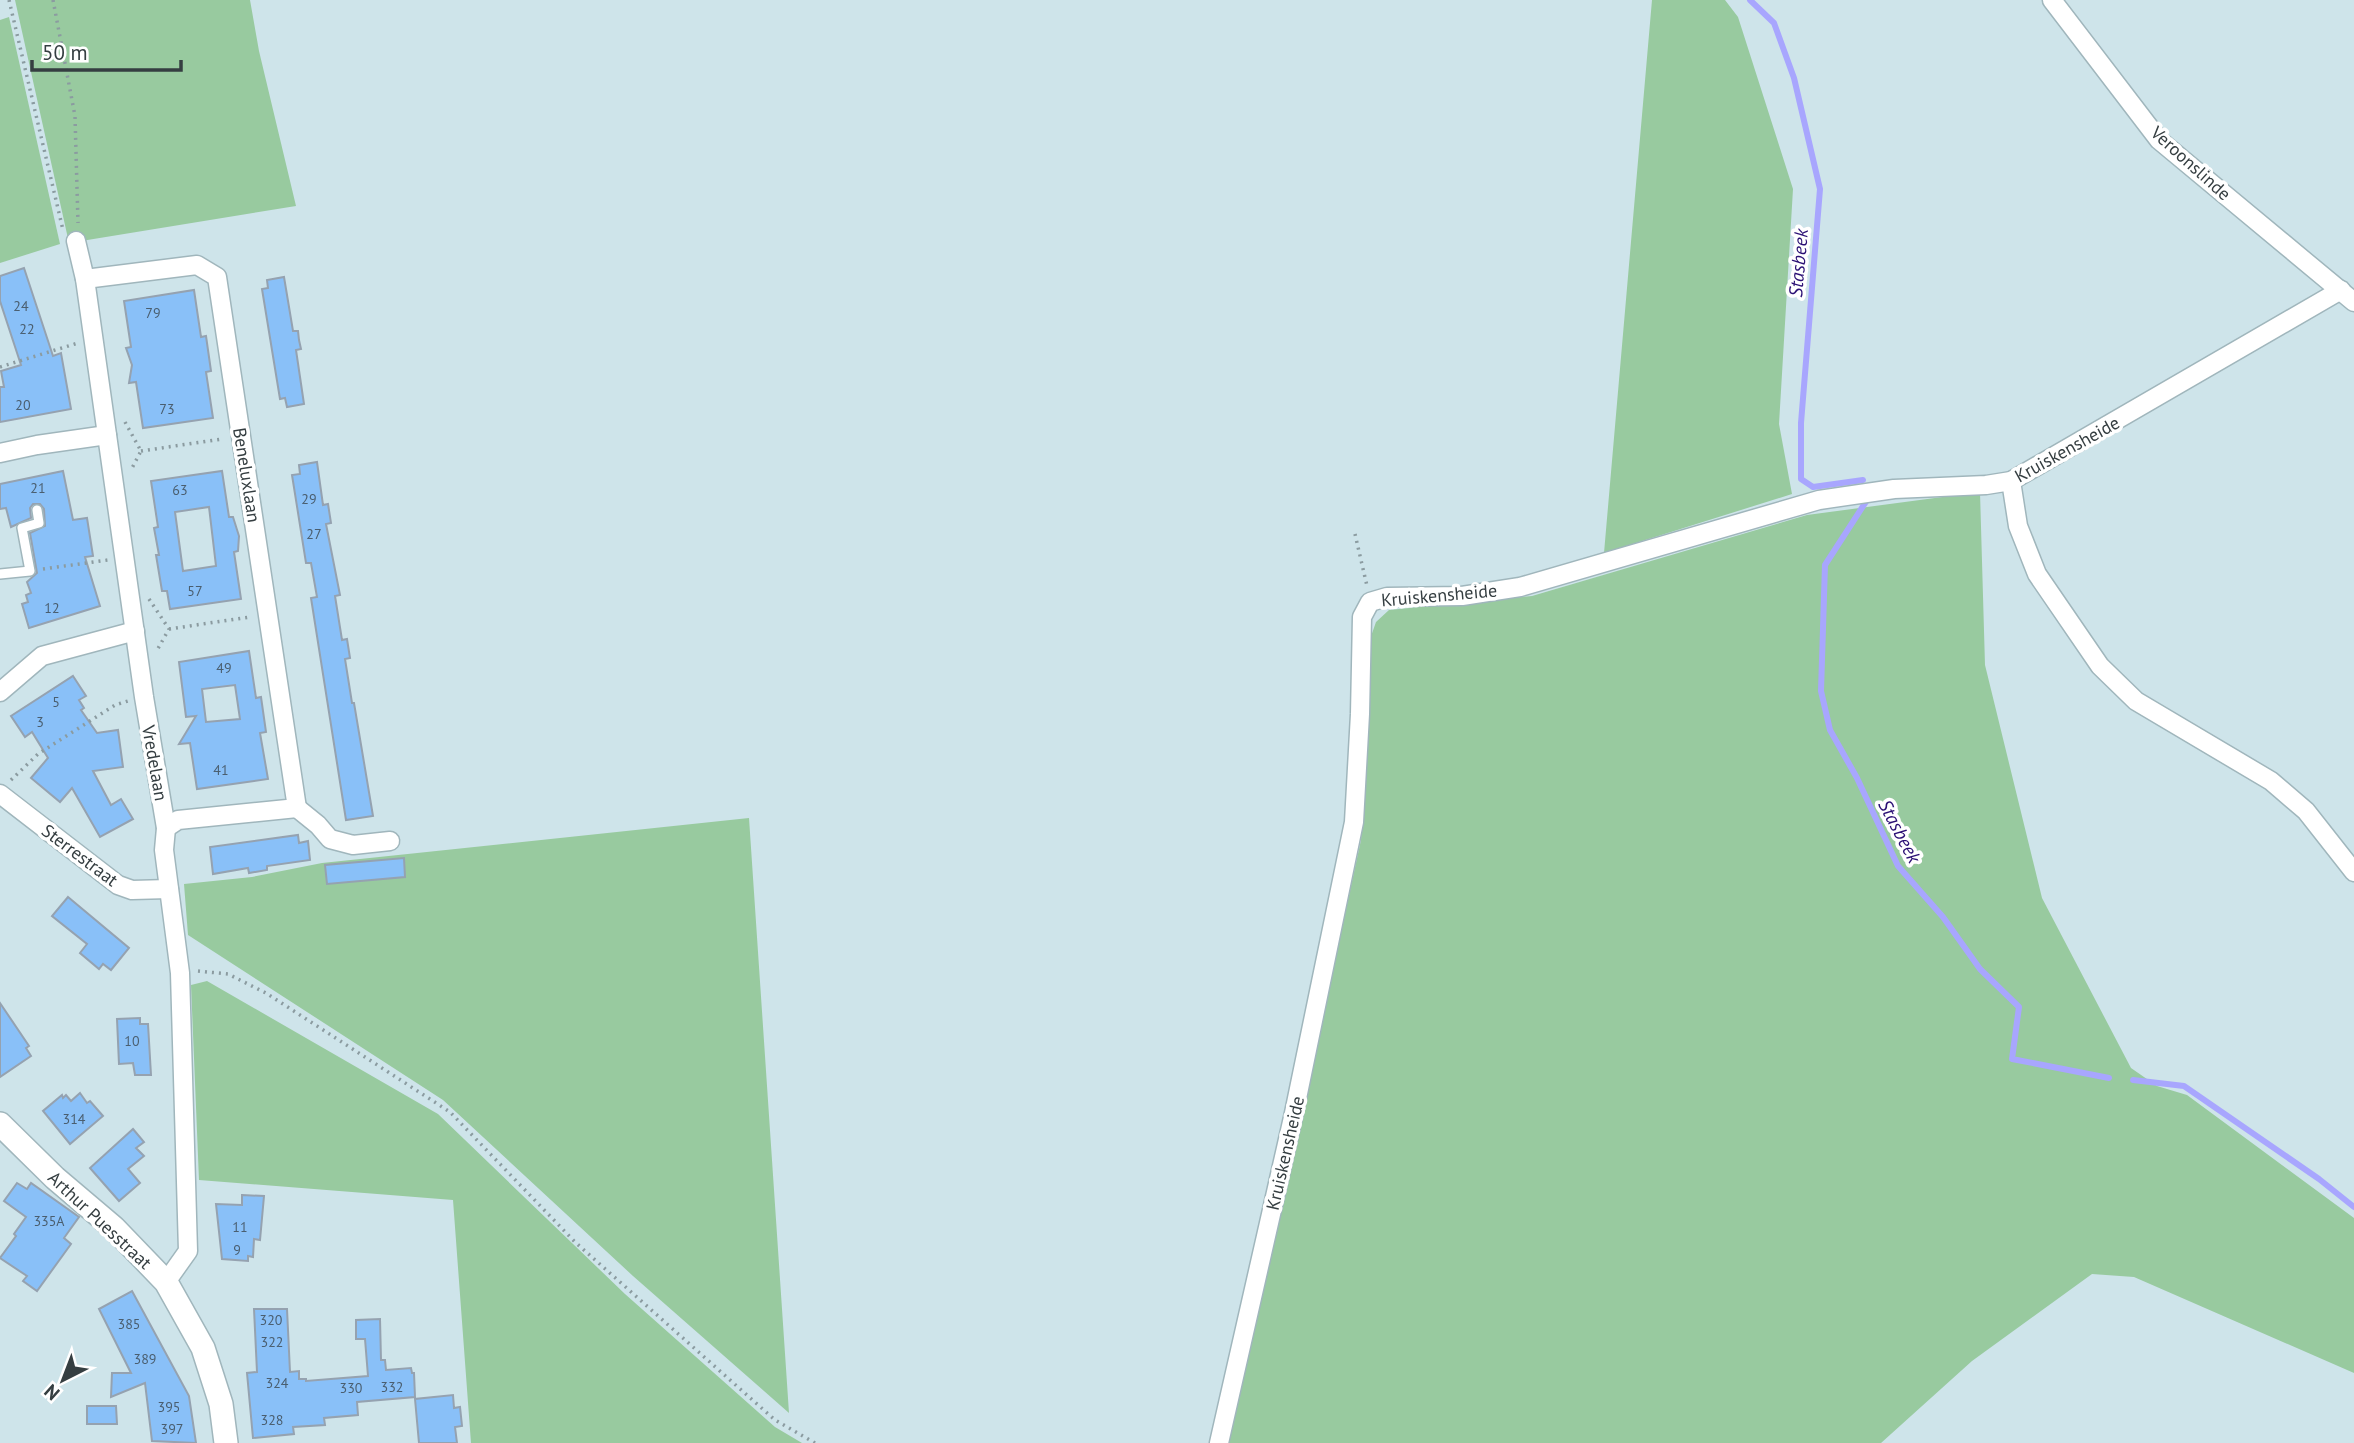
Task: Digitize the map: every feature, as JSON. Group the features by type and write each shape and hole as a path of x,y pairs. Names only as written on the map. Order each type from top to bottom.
{"street":[{"name":"Veroonslinde","path":"2052,0 2158,139 2348,296"},
{"name":"Vredelaan","path":"76,241 85,279 144,697 166,828 164,850 180,973 188,1251 166,1282"},
{"name":"Beneluxlaan","path":"85,279 197,265 217,277 297,807"},
{"name":"Kruiskensheide","path":"1219,1443 1294,1113 1354,822 1362,617 1370,602 1388,597 1462,596 1520,587 1819,500 1894,489 1986,485 2011,481 2348,296"},
{"path":"0,453 107,435"},
{"path":"2011,481 2018,526 2037,575 2100,666 2136,701 2271,781 2306,811 2354,872"},
{"path":"0,692 42,656 135,631"},
{"name":"Sterrestraat","path":"3,789 118,886 132,890 169,889"},
{"path":"166,828 178,820 297,807 330,839 353,845 390,841"},
{"name":"Arthur Puesstraat","path":"2,1130 114,1228 166,1282 203,1348 222,1405 226,1443"}],"lane":[{"path":"0,574 30,571 22,528 39,523 37,510"}],"path":[{"path":"9,0 64,234 76,241"},
{"path":"53,0 75,116 76,241"},
{"path":"0,368 93,338"},
{"path":"141,451 241,436"},
{"path":"1355,534 1370,602"},
{"path":"30,571 80,566 125,557"},
{"path":"169,629 268,615"},
{"path":"3,789 38,754 114,705 144,697"},
{"path":"180,973 189,970 228,974 266,993 450,1112 575,1242 775,1420 815,1443"}],"green space":[{"path":"15,0 250,0 259,51 296,206 69,243"},
{"path":"1652,0 1725,0 1738,17 1793,189 1779,424 1792,494 1604,553"},
{"path":"9,17 60,244 0,263 0,20"},
{"path":"1980,492 1985,665 2042,898 2131,1068 2157,1086 2187,1095 2354,1218 2354,1373 2134,1277 2092,1274 1972,1361 1881,1443 1227,1443 1361,840 1369,642 1376,622 1389,610 1532,596 1807,515"},
{"path":"749,818 789,1413 633,1276 443,1100 188,935 184,884 252,877 322,863"},
{"path":"207,981 438,1114 625,1294 775,1427 802,1443 471,1443 453,1200 199,1180 191,985"}],"building":[{"path":"24,268 53,356 61,353 71,409 0,422 0,387 4,387 1,371 21,365 0,301 0,276"},
{"path":"284,277 293,331 298,331 301,349 296,350 304,404 287,407 285,398 280,399 262,289 268,288 267,280"},
{"path":"194,290 201,337 206,336 211,371 206,372 213,418 143,428 136,382 129,383 132,365 126,348 131,347 124,301"},
{"path":"317,462 323,505 328,504 331,523 326,524 340,595 335,596 342,640 347,639 350,658 345,659 373,816 346,820 311,598 317,597 311,563 306,563 292,475 300,474 299,465"},
{"path":"63,471 73,520 87,518 93,556 85,557 100,606 29,628 22,604 28,602 26,595 31,593 27,582 37,573 30,533 45,526 44,509 40,504 33,504 30,508 31,518 11,527 6,508 0,509 0,484"},
{"path":"222,471 229,517 233,517 239,536 238,551 234,552 241,599 170,609 167,591 162,591 156,555 159,555 154,528 158,527 151,481","holes":["209,507 216,566 183,571 175,512"]},
{"path":"249,651 256,698 261,697 266,732 260,733 268,779 197,789 190,743 179,744 196,716 186,717 179,662","holes":["235,685 240,719 206,722 202,689"]},
{"path":"73,676 86,696 79,700 84,708 81,710 97,733 118,730 123,767 93,771 111,805 121,799 133,819 100,837 72,788 60,802 31,778 48,758 32,732 25,737 11,716"},
{"path":"298,835 299,843 308,841 310,860 267,866 267,870 249,873 248,868 213,874 210,847"},
{"path":"404,858 405,877 327,884 325,865"},
{"path":"68,897 129,948 111,970 103,964 99,969 80,953 87,944 52,916"},
{"path":"0,1003 29,1046 26,1048 31,1056 0,1077"},
{"path":"140,1018 140,1024 148,1024 151,1075 135,1075 133,1063 119,1064 117,1019"},
{"path":"80,1093 87,1103 90,1101 103,1116 70,1144 43,1111 62,1095 63,1098 66,1095 71,1101"},
{"path":"133,1129 144,1142 136,1148 144,1156 128,1169 140,1183 119,1201 90,1168"},
{"path":"17,1183 27,1189 31,1183 79,1217 64,1238 71,1244 37,1291 23,1281 27,1276 0,1258 26,1217 4,1201"},
{"path":"242,1195 264,1196 260,1240 254,1239 253,1257 248,1256 248,1261 222,1259 216,1204 242,1205"},
{"path":"132,1291 189,1396 196,1443 152,1441 145,1383 111,1397 112,1373 131,1373 99,1309"},
{"path":"254,1309 287,1309 290,1372 299,1371 299,1379 306,1381 368,1376 365,1339 356,1339 356,1320 380,1319 381,1360 385,1360 386,1370 411,1368 414,1373 415,1397 357,1402 358,1415 324,1418 325,1425 293,1427 294,1434 253,1438 247,1373 257,1372"},
{"path":"453,1395 454,1408 460,1407 462,1426 455,1427 457,1443 419,1443 415,1399"},
{"path":"87,1406 116,1406 117,1424 87,1424"}],"waterway":[{"name":"Stasbeek","path":"1750,0 1774,23 1794,78 1820,189 1801,423 1801,479 1813,487 1863,480"},
{"name":"Stasbeek","path":"1867,500 1825,565 1821,691 1830,730 1857,778 1898,866 1943,917 1980,969 2019,1007 2012,1059 2109,1078"},
{"name":"Stasbeek","path":"2133,1080 2184,1086 2319,1179 2354,1207"}]}
